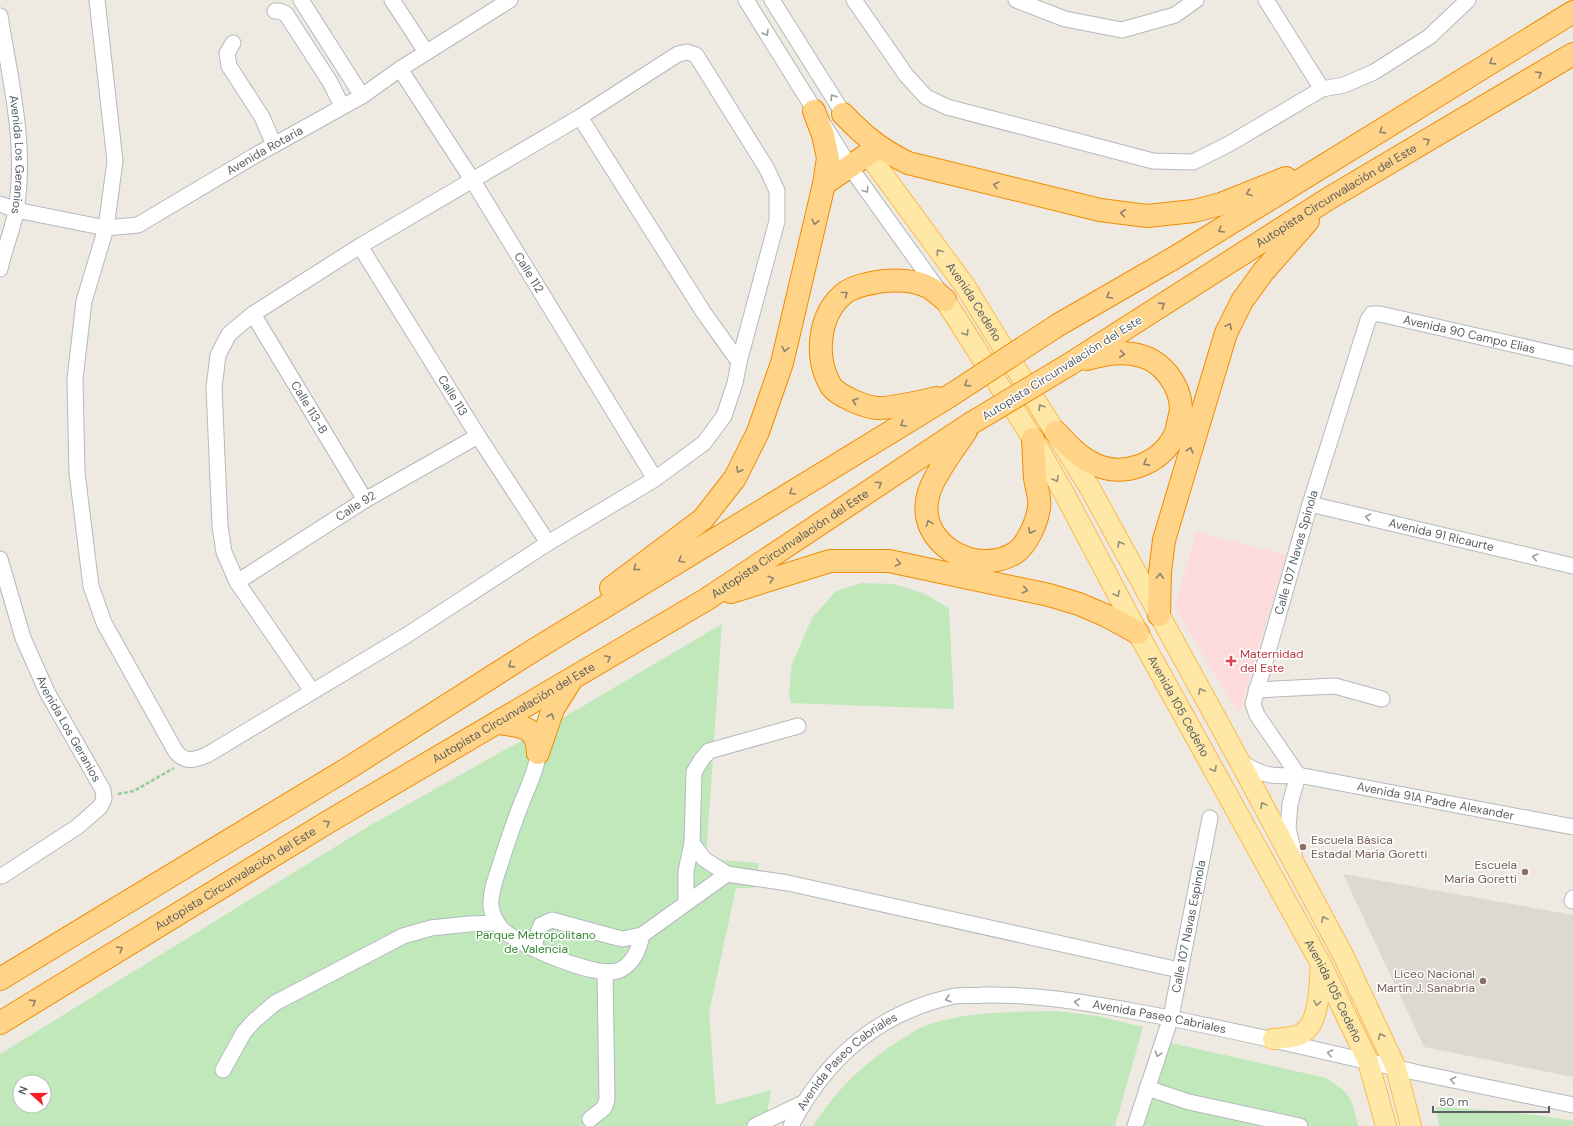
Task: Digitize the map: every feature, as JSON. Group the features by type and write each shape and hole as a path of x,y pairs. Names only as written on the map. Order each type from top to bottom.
{"highway":[{"path":"0,979 340,774 534,650 948,396 1058,325 1174,258 1350,151 1573,12"},
{"name":"Autopista Circunvalación del Este","path":"0,1023 321,826 707,599 970,424 1070,364 1328,199 1573,54"},
{"path":"534,650 580,611 703,519 735,478 758,432 782,363 824,184 828,158 823,135 814,111"},
{"path":"843,114 867,139 887,153 908,163 1100,210 1131,214 1171,215 1221,204 1350,151"},
{"path":"824,184 868,154"},
{"path":"1159,615 1160,572 1164,540 1226,333 1242,301 1263,272 1328,199"},
{"path":"945,300 926,286 908,282 893,280 861,285 846,292 835,304 826,319 820,340 823,368 832,387 851,400 878,408 948,396"},
{"path":"1056,432 1072,450 1094,464 1119,470 1142,466 1160,455 1176,434 1181,408 1176,386 1162,367 1141,356 1116,353 1070,364"},
{"path":"970,424 933,484 928,496 926,516 934,536 956,554 976,560 994,560 1015,552 1027,540 1040,507 1035,476 1033,439"},
{"path":"707,599 830,561 889,561 1049,595 1079,604 1107,616 1138,633"},
{"path":"538,753 553,710 571,679"},
{"path":"498,723 526,728 535,736 538,753"}],"main road":[{"name":"Avenida Cedeño","path":"868,154 965,286 1091,490 1159,615"},
{"name":"Avenida 105 Cedeño","path":"945,300 1033,439 1064,493 1138,633 1320,964 1368,1061 1386,1126"},
{"name":"Avenida 105 Cedeño","path":"1159,615 1343,954 1396,1068 1411,1126"},
{"path":"1273,1039 1301,1034 1314,1021 1318,1002 1320,964"}],"street":[{"path":"97,0 115,161 106,228 84,301 75,379 77,473 91,586 104,623 176,752 182,758 191,761 207,755 407,635 548,544 655,479 704,443 724,416 735,383 739,362 777,221 777,191 767,169 696,55 687,52 678,54 580,117 360,246 253,314 229,334 218,356 214,388 220,526 224,552 237,582 312,691"},
{"path":"301,0 362,96"},
{"path":"392,0 426,52"},
{"name":"Avenida Cedeño","path":"746,0 850,167 945,300"},
{"name":"Avenida Cedeño","path":"772,0 868,154"},
{"path":"854,0 906,75 926,97 947,107 1153,161 1193,162 1229,144 1322,89 1344,85 1374,72 1429,37 1468,0"},
{"path":"1016,0 1065,19 1122,30 1175,15 1196,0"},
{"path":"1266,0 1322,89"},
{"name":"Avenida Rotaria","path":"0,204 16,210 106,228 138,225 274,144 362,96 426,52 508,1"},
{"path":"275,11 286,14 330,82 342,106"},
{"name":"Avenida Los Geranios","path":"0,16 17,120 20,162 16,210 0,269"},
{"path":"233,43 227,53 229,66 262,117 274,144"},
{"name":"Calle 112","path":"400,69 473,181 655,479"},
{"path":"580,117 704,313 739,362"},
{"name":"Calle 113","path":"360,246 478,436 548,544"},
{"name":"Calle 113-B","path":"253,314 365,500"},
{"name":"Avenida 90 Campo Elias","path":"1368,320 1372,314 1380,314 1573,358"},
{"name":"Calle 107 Navas Spinola","path":"1298,775 1256,715 1253,704 1310,504 1368,320"},
{"name":"Calle 92","path":"237,582 365,500 478,436"},
{"name":"Avenida 91 Ricaurte","path":"1310,504 1573,566"},
{"name":"Avenida Los Geranios","path":"0,559 23,638 29,652 47,692 103,790 104,799"},
{"path":"1256,690 1334,686 1382,699"},
{"path":"686,902 686,871 692,843 694,772 702,759 709,751 719,747 798,726"},
{"path":"538,753 536,767 512,827 495,879 491,905 497,923 506,933 533,948 551,956 605,972 621,969 631,962 638,950 642,935"},
{"name":"Avenida 91A Padre Alexander","path":"1240,762 1256,772 1275,777 1298,775 1573,827"},
{"path":"1298,775 1290,804 1288,828 1298,872"},
{"path":"1,875 77,827 100,807 104,799"},
{"name":"Calle 107 Navas Espinola","path":"1137,1120 1170,1017 1210,818"},
{"path":"692,843 704,858 726,874 788,882 1179,970"},
{"path":"533,948 541,925 552,920 624,939 642,935 726,874"},
{"path":"223,1070 244,1032 254,1021 275,1003 403,936 431,928 497,923"},
{"path":"590,1119 604,1108 607,1100 605,972"},
{"name":"Avenida Paseo Cabriales","path":"791,1126 802,1103 824,1072 853,1044 878,1026 915,1008 956,996 1013,994 1090,1003 1170,1017 1273,1039 1396,1068 1573,1105"},
{"path":"1147,1088 1189,1102 1300,1126"},
{"path":"755,1126 802,1103"}],"path":[{"path":"104,799 134,791 176,768 182,758"}],"shaded area":[{"name":"Maternidad del Este","path":"1196,532 1286,555 1239,714 1175,608"},
{"name":"Liceo Nacional Martín J. Sanabria","path":"1343,874 1573,915 1573,1077 1424,1047"}],"green space":[{"path":"861,583 894,584 923,593 949,608 954,709 791,703 789,692 792,664 812,618 836,591"},
{"name":"Parque Metropolitano de Valencia","path":"722,624 706,859 759,863 754,888 736,888 709,1013 716,1105 771,1090 765,1126 0,1126 0,1054 369,826 578,709"},
{"path":"1056,1011 1097,1016 1143,1027 1115,1126 813,1126 831,1101 851,1079 886,1050 920,1028 936,1022 970,1015 1005,1012"},
{"path":"1167,1042 1326,1078 1346,1093 1352,1103 1358,1126 1143,1126"},
{"path":"1436,1107 1488,1110 1539,1116 1573,1121 1573,1126 1439,1126"}],"place":[{"name":"Maternidad del Este","path":"1231,661"},
{"name":"Escuela Básica Estadal María Goretti","path":"1303,847"},
{"name":"Escuela María Goretti","path":"1525,872"},
{"name":"Liceo Nacional Martín J. Sanabria","path":"1483,981"}]}
